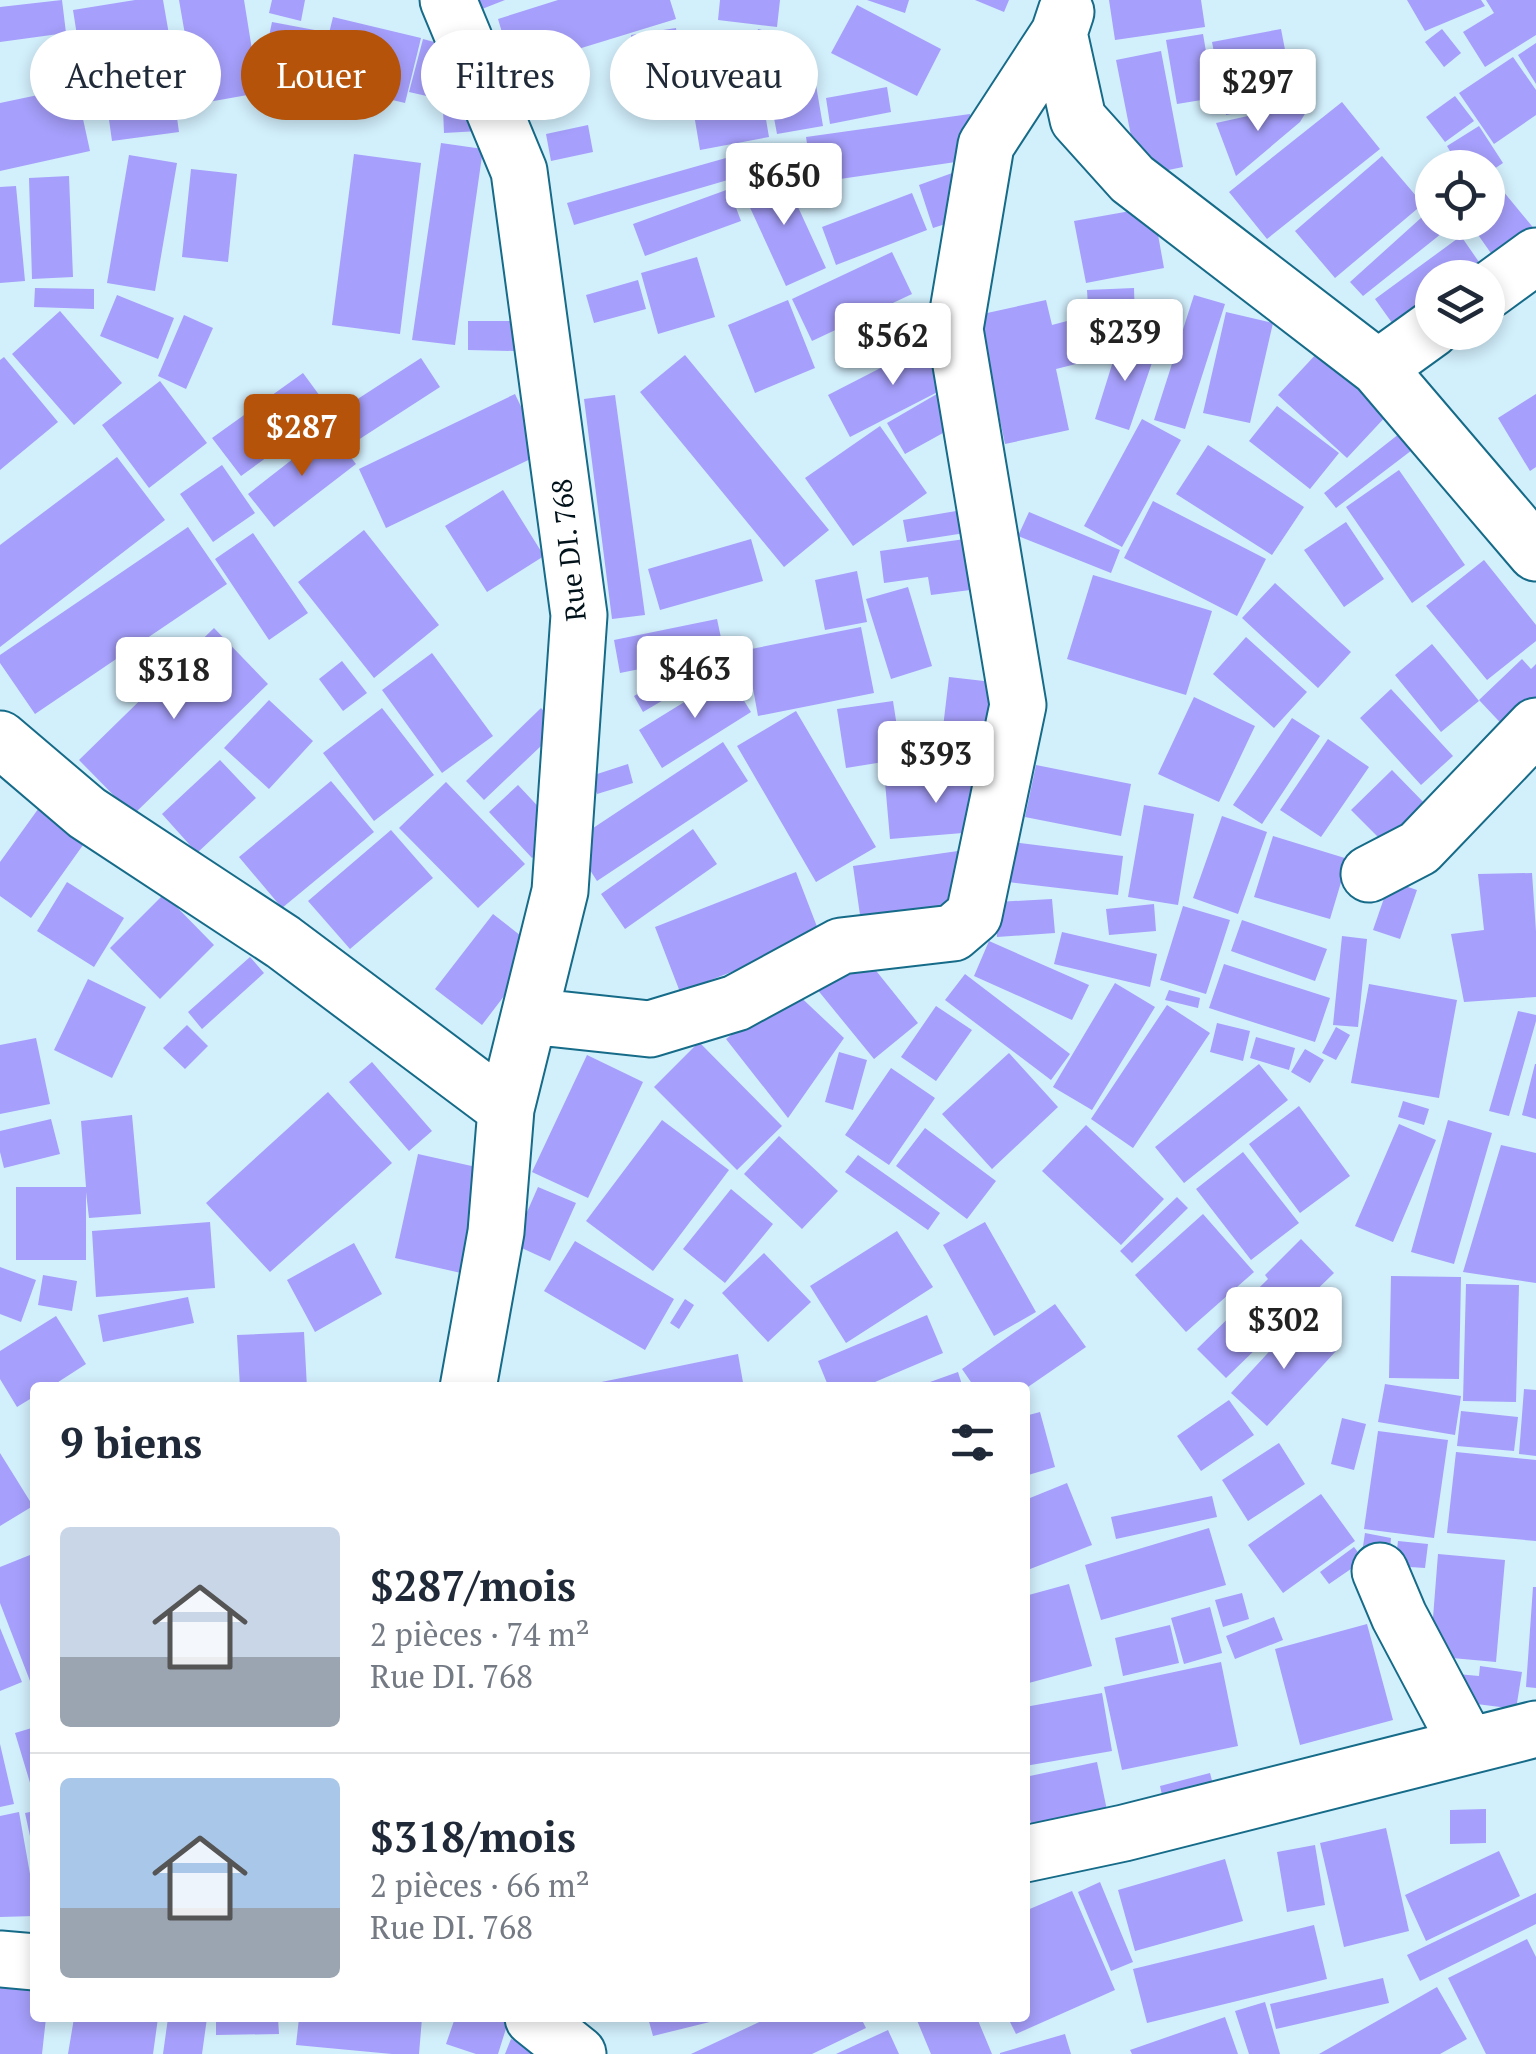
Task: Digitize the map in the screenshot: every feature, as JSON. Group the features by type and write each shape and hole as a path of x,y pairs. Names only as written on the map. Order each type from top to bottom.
{"street":[{"name":"Rue DI. 768","path":"448,0 519,171 578,615 560,891 506,1109 496,1232 469,1382"},
{"path":"529,1016 650,1029 736,1003 841,946 953,933 974,915 1018,704 956,329 986,145 1065,17"},
{"path":"1065,17 1078,119 1132,179 1378,368 1536,553"},
{"path":"1505,278 1536,256"},
{"path":"1378,368 1415,341"},
{"path":"1369,874 1419,848 1536,726"},
{"path":"0,739 87,813 283,942 506,1109"},
{"path":"1380,1571 1399,1616 1468,1746"},
{"path":"1030,1853 1536,1729"},
{"path":"0,1959 30,1962"},
{"path":"539,2022 578,2054"}],"building":[{"path":"62,0 66,30 30,30 30,38 0,42 0,7"},
{"path":"135,0 163,0 168,30 76,30 73,10"},
{"path":"179,0 244,0 249,30 241,30 241,96 221,100 221,30 184,30"},
{"path":"272,0 305,0 301,21 269,13"},
{"path":"478,0 505,0 482,9"},
{"path":"558,0 670,0 676,19 640,30 610,30 610,39 590,45 590,30 501,30 498,19"},
{"path":"720,0 780,0 777,27 718,20"},
{"path":"867,0 909,0 905,13"},
{"path":"975,0 1009,0 1004,12"},
{"path":"1109,0 1201,0 1205,27 1115,40"},
{"path":"1407,0 1481,0 1485,6 1425,31"},
{"path":"1486,0 1536,0 1536,35 1485,67 1463,32 1494,13"},
{"path":"857,5 941,49 917,96 831,53"},
{"path":"333,17 387,30 330,30"},
{"path":"272,22 315,30 270,30"},
{"path":"1281,29 1295,101 1226,115 1212,42"},
{"path":"1442,29 1461,53 1444,67 1425,42"},
{"path":"401,33 421,38 405,103 401,102"},
{"path":"1203,34 1214,98 1177,104 1166,40"},
{"path":"1536,43 1536,84 1518,55"},
{"path":"421,47 421,95 409,92"},
{"path":"1161,51 1183,167 1139,176 1116,60"},
{"path":"1513,57 1536,90 1536,115 1494,144 1459,93"},
{"path":"887,87 891,112 830,124 826,98"},
{"path":"1455,96 1474,121 1445,142 1426,117"},
{"path":"30,97 30,120 83,120 90,151 0,171 0,103"},
{"path":"818,97 823,126 777,134 774,120 818,120"},
{"path":"1312,102 1300,122 1236,176 1216,123"},
{"path":"1342,102 1380,149 1267,239 1229,192"},
{"path":"970,114 976,159 813,183 806,137"},
{"path":"109,120 177,120 179,132 112,141"},
{"path":"443,120 478,120 479,131 444,133"},
{"path":"695,120 766,120 769,137 700,150"},
{"path":"588,125 593,152 551,161 546,134"},
{"path":"1479,126 1495,150 1449,150 1447,146"},
{"path":"441,143 483,149 455,345 412,340"},
{"path":"354,154 421,163 400,334 332,325"},
{"path":"129,155 177,163 155,291 107,283"},
{"path":"733,156 738,177 574,225 567,203"},
{"path":"1382,156 1415,195 1415,211 1335,278 1295,231"},
{"path":"191,169 237,174 228,262 182,257"},
{"path":"781,170 826,268 786,286 741,188"},
{"path":"955,172 970,216 933,228 919,185"},
{"path":"69,176 73,277 32,279 29,178"},
{"path":"16,186 25,281 0,283 0,187"},
{"path":"729,189 741,221 645,256 633,224"},
{"path":"912,193 927,230 836,265 822,227"},
{"path":"1505,193 1536,231 1505,261 1496,260 1482,240 1505,240"},
{"path":"1153,207 1164,268 1086,283 1074,221"},
{"path":"1415,223 1415,240 1433,240 1363,296 1350,282"},
{"path":"1456,240 1464,240 1478,260 1428,260"},
{"path":"892,252 912,294 812,341 792,299"},
{"path":"697,257 715,317 658,334 641,273"},
{"path":"1415,270 1415,334 1405,341 1375,299"},
{"path":"638,280 646,309 594,323 586,295"},
{"path":"35,288 94,289 94,309 34,307"},
{"path":"1134,288 1135,321 1089,323 1087,290"},
{"path":"117,295 174,318 158,359 100,336"},
{"path":"1194,295 1225,304 1185,429 1154,420"},
{"path":"788,300 815,368 755,393 728,325"},
{"path":"1046,300 1052,325 1067,321 1076,364 1056,369 1069,430 1005,444 978,315"},
{"path":"60,311 122,383 74,425 12,354"},
{"path":"1226,312 1273,323 1250,423 1203,413"},
{"path":"184,315 213,328 186,389 158,376"},
{"path":"468,321 515,321 514,351 468,350"},
{"path":"1120,339 1156,351 1129,430 1095,419"},
{"path":"935,340 957,382 850,437 828,395"},
{"path":"1319,351 1388,414 1347,458 1278,395"},
{"path":"685,355 829,530 784,567 640,392"},
{"path":"4,357 58,422 0,470 0,360"},
{"path":"421,358 440,387 355,442 336,413"},
{"path":"303,373 331,411 241,476 212,438"},
{"path":"160,381 207,443 149,488 102,425"},
{"path":"942,391 961,423 905,454 887,423"},
{"path":"515,394 543,453 386,528 359,469"},
{"path":"1536,394 1536,467 1530,471 1498,418"},
{"path":"615,395 645,615 612,619 584,399"},
{"path":"1277,406 1339,453 1310,489 1249,441"},
{"path":"1142,419 1181,440 1122,547 1084,526"},
{"path":"880,426 927,493 853,546 805,478"},
{"path":"330,430 356,464 274,527 248,494"},
{"path":"1404,430 1416,447 1336,508 1324,493"},
{"path":"1208,445 1304,507 1272,555 1176,494"},
{"path":"117,457 165,520 0,647 0,545"},
{"path":"222,465 255,513 213,542 180,494"},
{"path":"1399,470 1465,565 1412,603 1346,507"},
{"path":"503,490 544,556 487,592 445,526"},
{"path":"1153,501 1266,559 1237,616 1124,558"},
{"path":"974,508 978,531 907,542 903,520"},
{"path":"1029,512 1120,550 1111,573 1018,536"},
{"path":"1346,522 1384,579 1344,607 1304,550"},
{"path":"188,527 227,584 35,714 0,663 0,655"},
{"path":"364,530 439,625 374,678 298,582"},
{"path":"253,533 308,613 269,640 215,559"},
{"path":"979,537 986,588 931,595 928,577 884,583 880,551"},
{"path":"751,539 763,581 660,610 648,569"},
{"path":"1484,560 1536,625 1536,641 1487,680 1426,606"},
{"path":"857,571 867,622 825,630 815,580"},
{"path":"1093,575 1212,611 1186,695 1067,659"},
{"path":"1275,583 1351,652 1318,688 1242,618"},
{"path":"908,587 932,666 891,679 866,599"},
{"path":"717,619 724,652 620,673 614,640"},
{"path":"861,627 874,693 758,716 746,650"},
{"path":"214,628 268,684 133,815 79,760"},
{"path":"1246,637 1307,692 1274,728 1213,674"},
{"path":"1432,644 1479,701 1441,732 1395,675"},
{"path":"432,653 493,736 442,773 382,690"},
{"path":"1522,659 1531,669 1536,664 1536,710 1511,734 1479,700"},
{"path":"342,661 367,693 343,711 319,679"},
{"path":"692,661 701,678 643,712 634,696"},
{"path":"728,675 751,712 662,768 639,730"},
{"path":"949,677 1010,684 1000,768 939,761"},
{"path":"1391,689 1453,756 1421,785 1360,718"},
{"path":"1194,697 1255,726 1219,802 1158,774"},
{"path":"269,700 313,741 269,789 224,748"},
{"path":"893,701 902,759 846,768 837,709"},
{"path":"382,708 434,775 374,821 323,753"},
{"path":"541,708 560,728 484,800 466,781"},
{"path":"796,711 876,847 816,882 737,746"},
{"path":"1292,718 1320,736 1262,824 1233,805"},
{"path":"1328,739 1369,767 1321,837 1280,810"},
{"path":"723,742 748,781 597,881 572,842"},
{"path":"220,760 256,798 197,853 162,814"},
{"path":"628,764 633,783 597,794 591,776"},
{"path":"1036,765 1131,784 1121,836 1025,817"},
{"path":"1392,770 1432,811 1391,850 1351,810"},
{"path":"982,774 987,831 890,839 885,782"},
{"path":"331,781 374,832 282,908 239,857"},
{"path":"446,782 525,864 478,908 399,828"},
{"path":"518,785 561,831 532,858 489,812"},
{"path":"41,805 88,838 31,918 0,896 0,862"},
{"path":"1144,805 1194,814 1178,905 1128,897"},
{"path":"1222,816 1267,832 1238,914 1193,898"},
{"path":"693,829 717,864 625,929 601,894"},
{"path":"391,830 433,878 350,949 308,901"},
{"path":"1273,836 1348,859 1330,919 1254,897"},
{"path":"1013,842 1123,856 1118,895 1008,882"},
{"path":"958,851 966,913 862,929 853,866"},
{"path":"796,872 821,937 680,992 655,927"},
{"path":"1532,873 1536,997 1464,1002 1451,934 1484,930 1478,874"},
{"path":"1390,881 1417,890 1400,939 1373,930"},
{"path":"67,882 124,918 94,967 37,931"},
{"path":"164,894 214,945 160,999 110,948"},
{"path":"1052,899 1055,933 997,937 995,902"},
{"path":"1154,904 1156,931 1109,935 1106,909"},
{"path":"1183,906 1230,920 1206,994 1160,980"},
{"path":"493,914 539,950 482,1025 435,989"},
{"path":"1242,920 1327,949 1315,981 1231,951"},
{"path":"1062,932 1157,954 1150,987 1054,964"},
{"path":"1342,936 1367,939 1358,1027 1333,1025"},
{"path":"989,941 1089,985 1072,1020 974,976"},
{"path":"857,947 918,1023 874,1059 812,983"},
{"path":"250,957 264,973 202,1029 188,1012"},
{"path":"1224,964 1330,998 1315,1042 1209,1008"},
{"path":"965,974 1070,1054 1051,1080 945,1000"},
{"path":"88,979 146,1007 112,1078 54,1050"},
{"path":"1115,983 1155,1007 1092,1110 1053,1087"},
{"path":"1369,984 1457,1000 1439,1098 1351,1083"},
{"path":"792,989 844,1038 788,1118 726,1039"},
{"path":"1169,990 1200,998 1198,1008 1165,1000"},
{"path":"1167,1005 1210,1033 1133,1148 1091,1119"},
{"path":"936,1006 972,1030 936,1081 901,1057"},
{"path":"1518,1011 1536,1015 1536,1021 1509,1116 1489,1111"},
{"path":"1217,1023 1250,1031 1243,1061 1210,1052"},
{"path":"187,1025 208,1046 185,1069 163,1048"},
{"path":"1336,1027 1350,1035 1336,1060 1322,1053"},
{"path":"1256,1037 1295,1048 1289,1070 1250,1058"},
{"path":"36,1038 50,1104 0,1114 0,1045"},
{"path":"699,1042 782,1126 737,1170 654,1087"},
{"path":"1305,1049 1324,1060 1310,1083 1291,1072"},
{"path":"839,1052 867,1060 853,1110 825,1102"},
{"path":"1009,1053 1058,1107 992,1169 942,1114"},
{"path":"587,1055 643,1082 588,1198 532,1172"},
{"path":"372,1062 432,1131 409,1151 349,1082"},
{"path":"1259,1064 1288,1100 1184,1183 1155,1147"},
{"path":"1536,1064 1536,1119 1522,1115"},
{"path":"891,1068 935,1098 889,1165 845,1135"},
{"path":"328,1092 392,1163 270,1272 206,1203"},
{"path":"1403,1101 1429,1109 1424,1125 1398,1117"},
{"path":"1299,1106 1350,1176 1300,1213 1249,1144"},
{"path":"132,1115 141,1214 89,1218 86,1192 86,1260 16,1260 16,1187 86,1187 81,1121"},
{"path":"51,1119 60,1154 4,1168 0,1131"},
{"path":"662,1120 729,1170 653,1271 586,1221"},
{"path":"1448,1120 1492,1133 1454,1264 1411,1252"},
{"path":"1399,1124 1436,1140 1393,1242 1355,1226"},
{"path":"1086,1125 1164,1199 1121,1245 1042,1171"},
{"path":"925,1128 996,1181 967,1219 896,1166"},
{"path":"779,1136 838,1191 802,1229 744,1174"},
{"path":"1501,1145 1536,1153 1536,1283 1463,1272"},
{"path":"1243,1152 1299,1223 1251,1260 1196,1189"},
{"path":"418,1154 485,1169 461,1273 395,1258"},
{"path":"858,1155 940,1213 928,1230 845,1172"},
{"path":"538,1187 576,1203 550,1261 513,1244"},
{"path":"731,1189 773,1224 725,1283 683,1249"},
{"path":"1177,1197 1188,1208 1132,1263 1120,1251"},
{"path":"1203,1214 1254,1272 1186,1332 1135,1275"},
{"path":"210,1222 215,1288 96,1297 92,1231"},
{"path":"985,1222 1036,1312 994,1336 943,1245"},
{"path":"897,1231 933,1287 846,1343 810,1286"},
{"path":"1301,1239 1334,1273 1226,1378 1197,1349 1268,1279 1265,1275"},
{"path":"575,1241 674,1299 645,1350 544,1291"},
{"path":"354,1243 382,1294 315,1332 287,1280"},
{"path":"764,1253 811,1302 768,1342 722,1293"},
{"path":"0,1267 36,1280 21,1322 0,1314"},
{"path":"43,1275 77,1281 72,1311 38,1305"},
{"path":"1391,1276 1461,1277 1459,1379 1389,1378"},
{"path":"1466,1284 1519,1285 1516,1402 1463,1401"},
{"path":"188,1297 194,1323 103,1342 98,1315"},
{"path":"685,1299 694,1305 679,1329 670,1323"},
{"path":"1055,1304 1086,1347 1030,1386 1030,1382 971,1382 962,1369"},
{"path":"927,1315 943,1353 875,1382 827,1382 818,1361"},
{"path":"56,1316 86,1364 58,1382 30,1382 30,1399 17,1407 0,1379 0,1351"},
{"path":"1300,1318 1336,1351 1267,1426 1231,1393"},
{"path":"304,1332 307,1382 240,1382 237,1335"},
{"path":"738,1354 743,1382 602,1382"},
{"path":"958,1372 961,1382 930,1382"},
{"path":"1385,1384 1461,1396 1455,1435 1378,1422"},
{"path":"1524,1389 1536,1390 1536,1456 1519,1454"},
{"path":"1229,1400 1254,1435 1201,1471 1177,1436"},
{"path":"1461,1411 1518,1417 1514,1451 1457,1446"},
{"path":"1040,1412 1055,1467 1030,1474 1030,1415"},
{"path":"1342,1418 1366,1424 1354,1470 1331,1464"},
{"path":"1378,1431 1448,1440 1434,1538 1364,1529"},
{"path":"1279,1443 1305,1484 1248,1521 1222,1480"},
{"path":"1456,1452 1536,1460 1536,1541 1447,1533"},
{"path":"0,1453 30,1501 30,1508 0,1526"},
{"path":"1067,1483 1092,1545 1030,1569 1030,1498"},
{"path":"1321,1494 1355,1541 1283,1593 1248,1545"},
{"path":"1212,1496 1217,1517 1116,1539 1111,1517"},
{"path":"1209,1528 1226,1585 1101,1620 1085,1565"},
{"path":"1365,1533 1391,1538 1389,1558 1362,1553"},
{"path":"1398,1541 1428,1544 1425,1568 1395,1566"},
{"path":"1354,1547 1364,1560 1329,1584 1320,1572"},
{"path":"1438,1554 1505,1560 1496,1662 1430,1656"},
{"path":"30,1555 30,1681 0,1603 0,1567"},
{"path":"1069,1584 1092,1666 1030,1683 1030,1595"},
{"path":"1536,1587 1536,1688 1526,1687"},
{"path":"1242,1593 1249,1619 1223,1627 1215,1600"},
{"path":"1210,1607 1222,1653 1184,1664 1171,1618"},
{"path":"1274,1617 1283,1640 1235,1659 1226,1636"},
{"path":"1367,1624 1393,1720 1300,1745 1275,1649"},
{"path":"1170,1625 1179,1663 1123,1676 1115,1638"},
{"path":"0,1628 22,1682 0,1691"},
{"path":"1221,1662 1238,1746 1122,1770 1104,1687"},
{"path":"1480,1666 1522,1672 1516,1709 1453,1701 1457,1674 1479,1676"},
{"path":"1102,1693 1112,1751 1030,1765 1030,1706"},
{"path":"30,1728 30,1783 15,1733"},
{"path":"0,1744 14,1804 0,1807"},
{"path":"1097,1762 1109,1820 1034,1838 1030,1776"},
{"path":"1210,1773 1216,1796 1165,1808 1160,1786"},
{"path":"1486,1809 1486,1843 1450,1844 1450,1810"},
{"path":"19,1812 30,1874 30,1916 0,1917 0,1816"},
{"path":"1386,1828 1409,1931 1344,1947 1320,1843"},
{"path":"1315,1845 1325,1905 1287,1912 1277,1852"},
{"path":"1499,1851 1520,1896 1426,1941 1405,1895"},
{"path":"1225,1859 1243,1921 1135,1951 1118,1890"},
{"path":"1100,1882 1133,1962 1111,1971 1078,1892"},
{"path":"1072,1891 1115,1990 1016,2034 1010,2022 1030,2022 1030,1909"},
{"path":"1536,1893 1536,1924 1420,1981 1407,1955"},
{"path":"1314,1925 1327,1979 1147,2023 1133,1969"},
{"path":"1527,1939 1536,1957 1536,2054 1486,2054 1448,1978"},
{"path":"1383,1978 1389,2003 1276,2029 1270,2004"},
{"path":"0,1980 30,1983 30,2022 46,2022 42,2054 0,2054"},
{"path":"1437,1987 1467,2039 1440,2054 1319,2054"},
{"path":"1265,2002 1280,2054 1249,2054 1235,2011"},
{"path":"1225,2017 1238,2054 1132,2054 1130,2050"},
{"path":"73,2022 157,2022 153,2054 68,2054"},
{"path":"167,2022 206,2022 202,2054 163,2054"},
{"path":"216,2022 278,2022 279,2034 216,2035"},
{"path":"299,2022 422,2022 419,2054 296,2045"},
{"path":"454,2022 508,2022 498,2054 476,2054 446,2044"},
{"path":"649,2022 710,2022 653,2036"},
{"path":"759,2022 863,2022 866,2028 812,2054 691,2054"},
{"path":"918,2022 979,2022 992,2054 931,2054"},
{"path":"888,2030 899,2054 836,2054"},
{"path":"1065,2034 1071,2054 1000,2054 1000,2053"},
{"path":"511,2039 548,2054 505,2054"}]}
